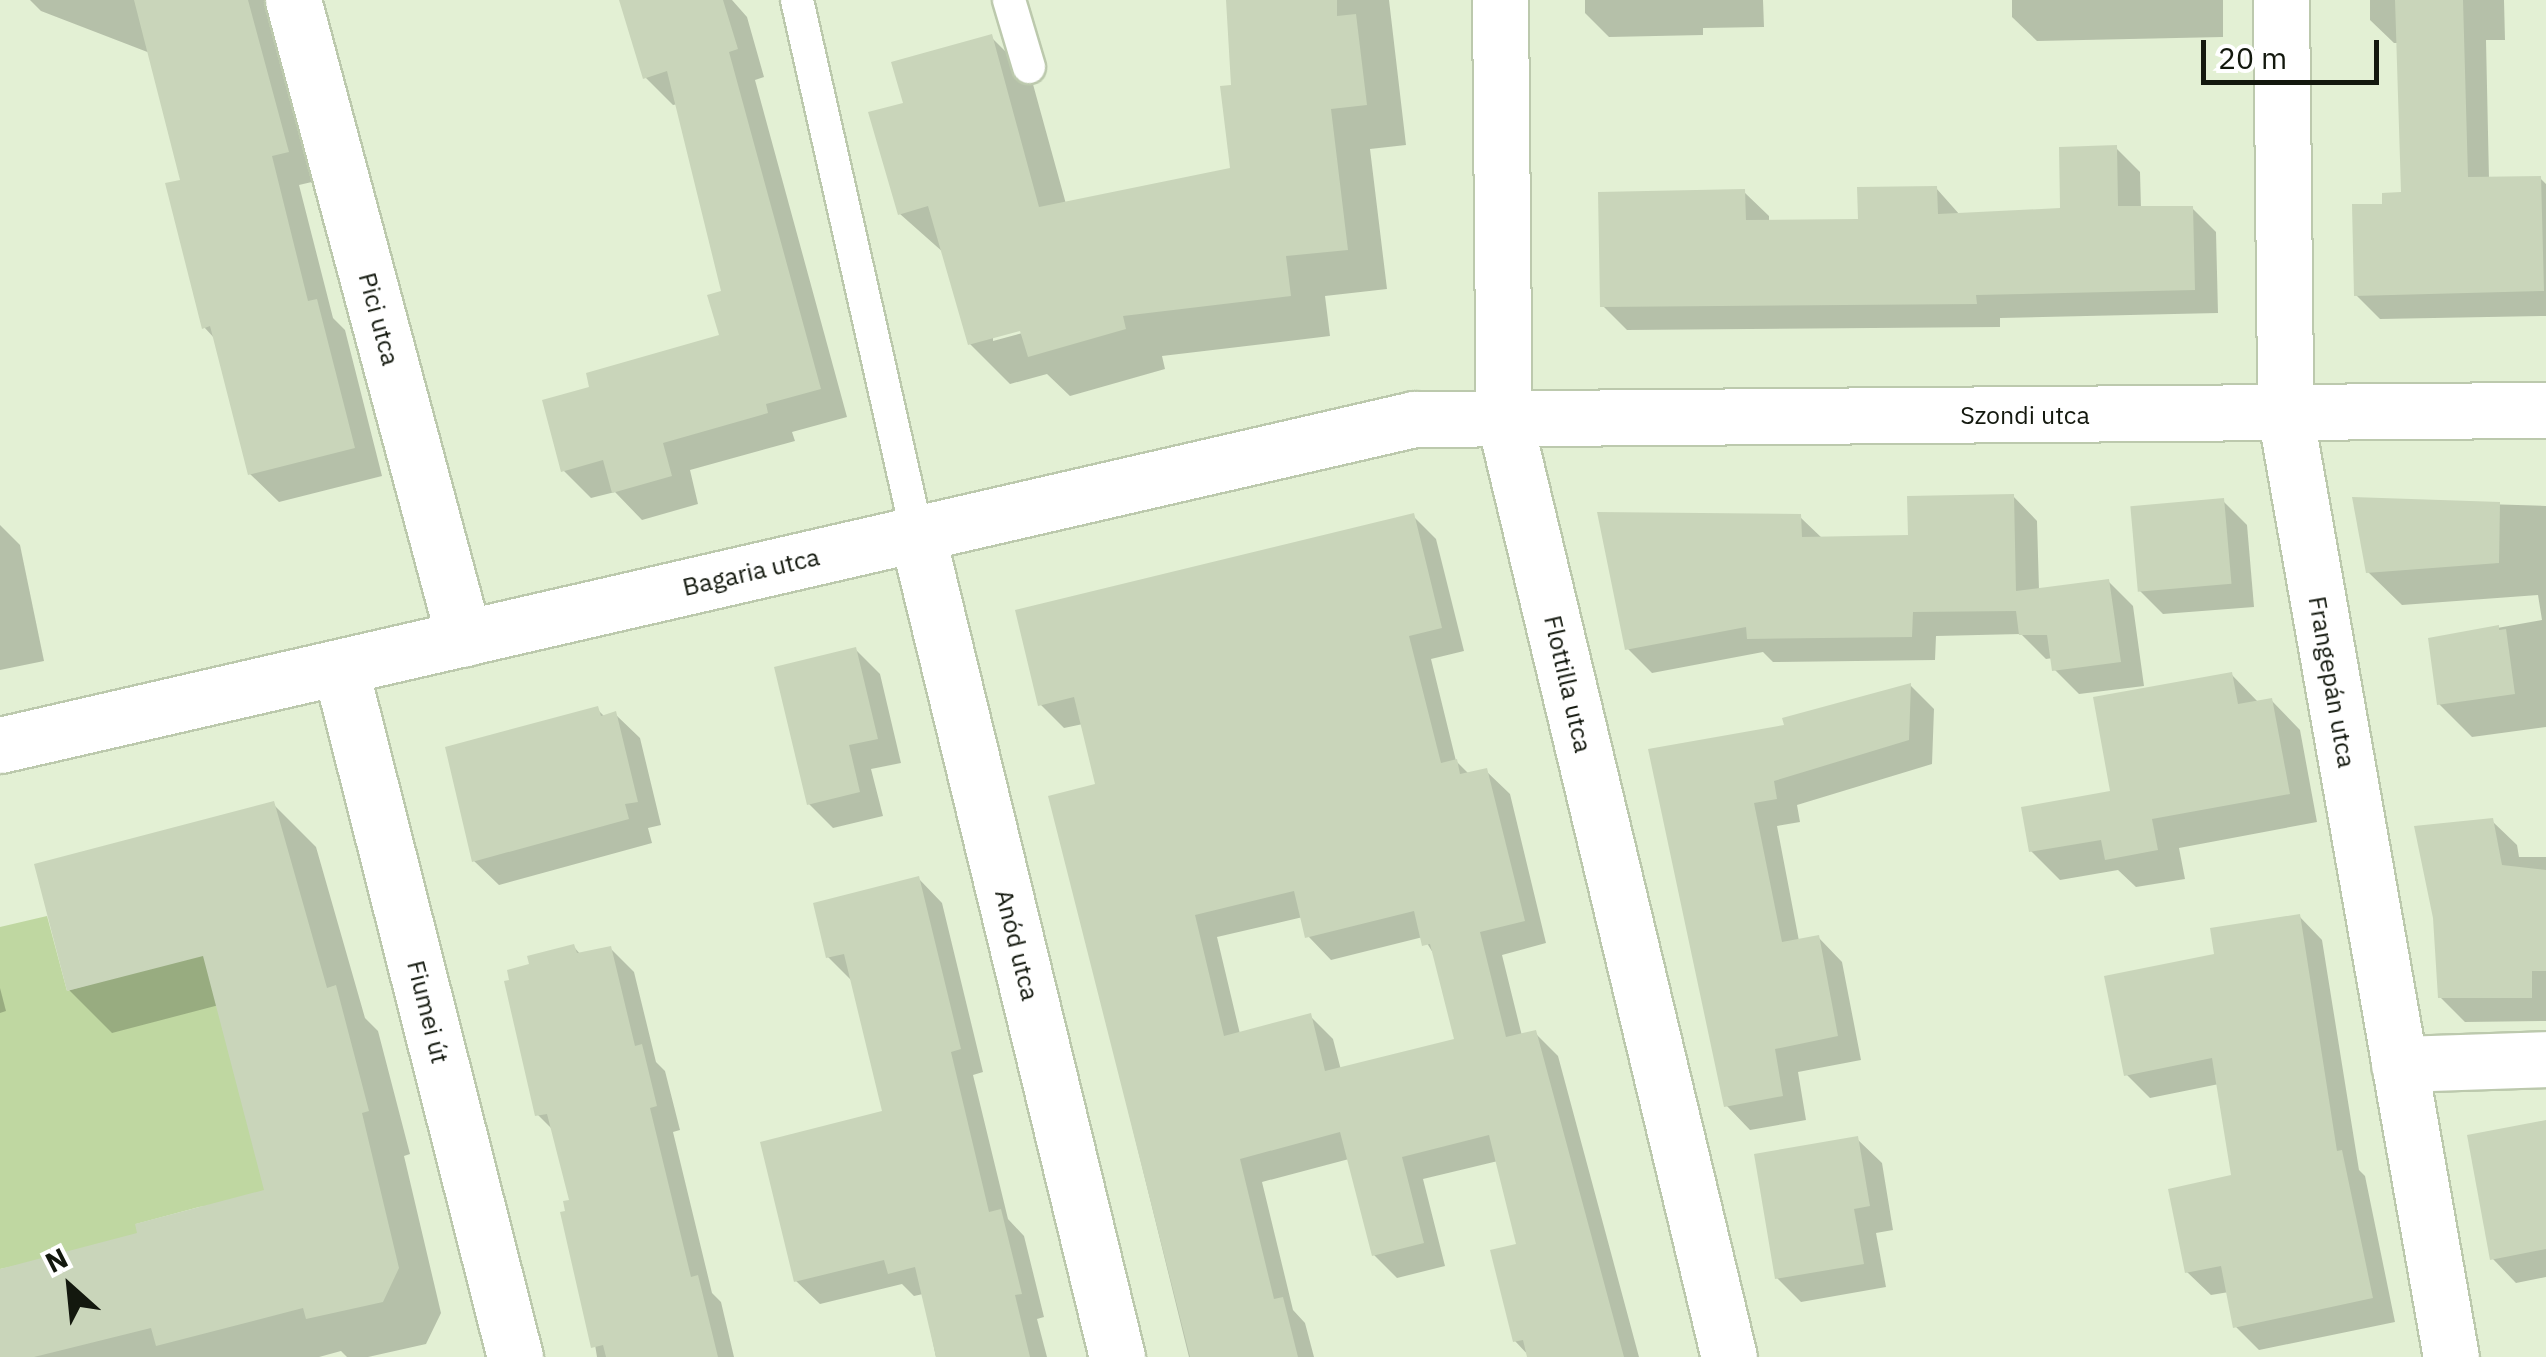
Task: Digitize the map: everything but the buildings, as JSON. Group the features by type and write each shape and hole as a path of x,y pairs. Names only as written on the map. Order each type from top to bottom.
{"street":[{"name":"Pici utca","path":"293,0 464,638"},
{"name":"Flottilla utca","path":"1500,0 1504,418 1729,1357"},
{"name":"Frangepán utca","path":"2282,0 2285,413 2451,1357"},
{"name":"Szondi utca","path":"1504,418 2546,410"},
{"name":"Bagaria utca","path":"0,745 1414,420 1504,418"},
{"name":"Anód utca","path":"917,534 1116,1357"},
{"name":"Fiumei út","path":"340,667 516,1357"},
{"path":"2399,1064 2546,1058"}],"lane":[{"path":"798,0 917,534"},
{"path":"1008,0 1029,67"}],"green space":[{"path":"47,916 67,991 220,948 270,1196 199,1207 136,1224 139,1240 0,1269 0,927"}]}
